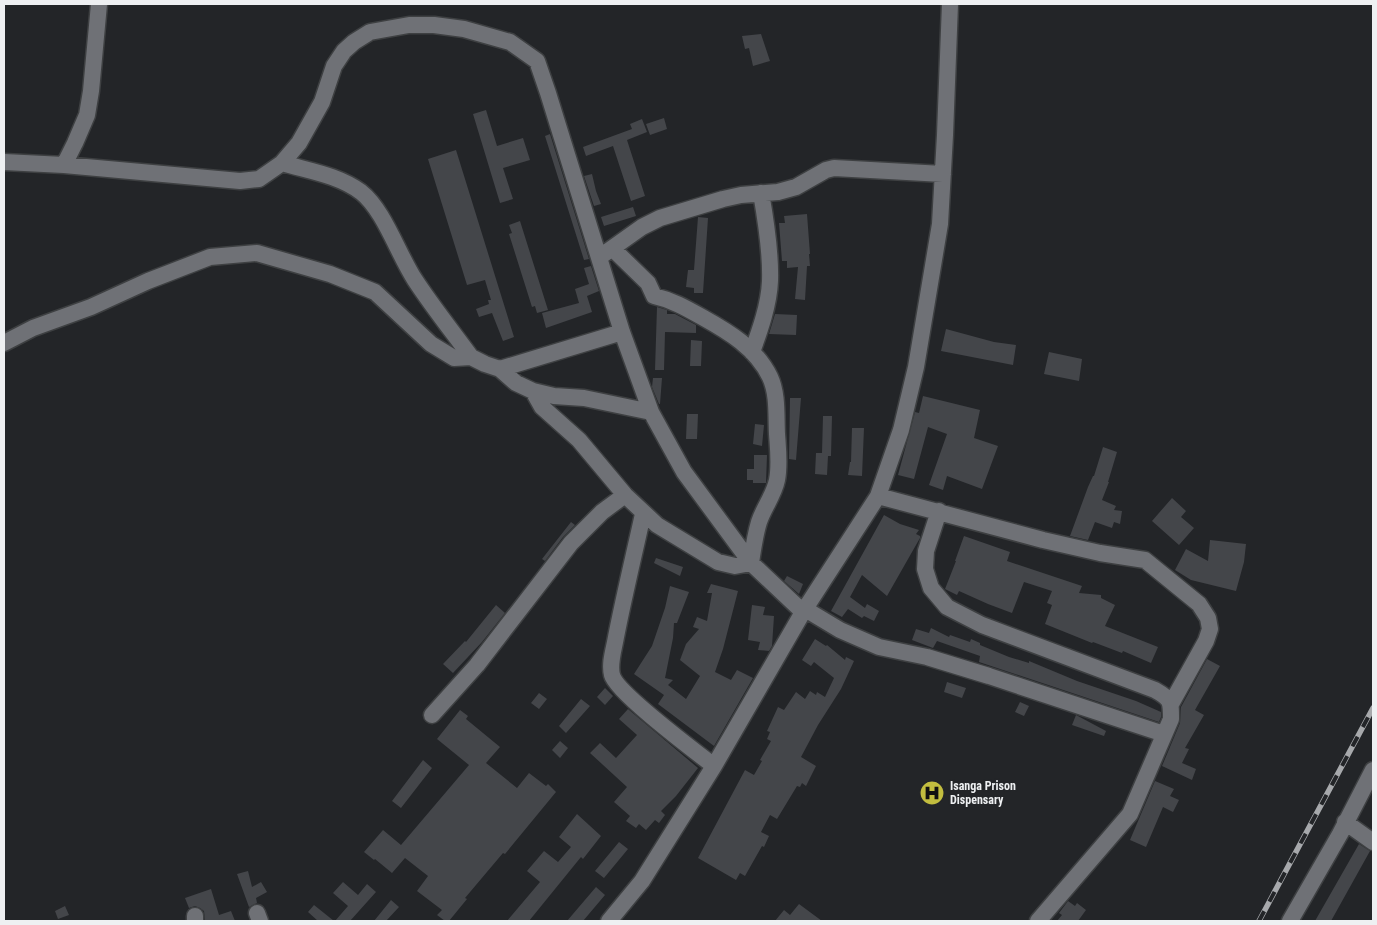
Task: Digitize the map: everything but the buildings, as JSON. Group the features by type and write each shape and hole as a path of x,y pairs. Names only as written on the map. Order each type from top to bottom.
{"street":[{"path":"64,164 87,115 100,4"},
{"path":"609,921 642,881 714,766 804,611 878,496 901,430 916,367 940,224 950,4"},
{"path":"4,162 64,164 240,181 259,179 282,163 299,143 322,102 334,66 344,51 370,32 409,24 434,25 464,28 510,42 537,61 606,253 622,332 651,412 684,472 751,563 804,611 840,630 879,647 927,657 1164,734"},
{"path":"282,163 333,177 347,183 363,194 377,211 415,279 471,357 500,369 516,383 533,391 554,396 584,398 651,412"},
{"path":"606,253 642,227 660,218 723,199 778,192 796,187 826,170 834,168 943,174"},
{"path":"752,352 762,324 770,282 766,220 761,193"},
{"path":"4,343 33,328 91,307 148,281 210,257 257,253 330,274 375,292 431,344 454,358 471,357"},
{"path":"606,253 648,284 654,296 668,299 723,328 738,339 752,352 770,377 774,390 779,466 773,494 759,522 751,563"},
{"path":"500,369 622,332"},
{"path":"533,391 542,407 579,440 625,496 656,525 718,562 735,566 751,563"},
{"path":"432,715 477,665 571,543 602,512 625,496"},
{"path":"878,496 1043,540 1100,553 1145,560 1199,604 1208,618 1210,629 1206,641 1171,704"},
{"path":"939,511 926,551 925,569 931,588 947,607 982,625 1155,690 1168,696 1171,704 1171,719 1130,814 1038,921"},
{"path":"643,514 621,608 611,660 612,675 616,684 632,700 714,766"},
{"path":"1290,921 1373,770"},
{"path":"1345,822 1373,842"}],"railway":[{"path":"1259,921 1373,708"}],"place":[{"name":"Isanga Prison Dispensary","path":"932,793"}]}
